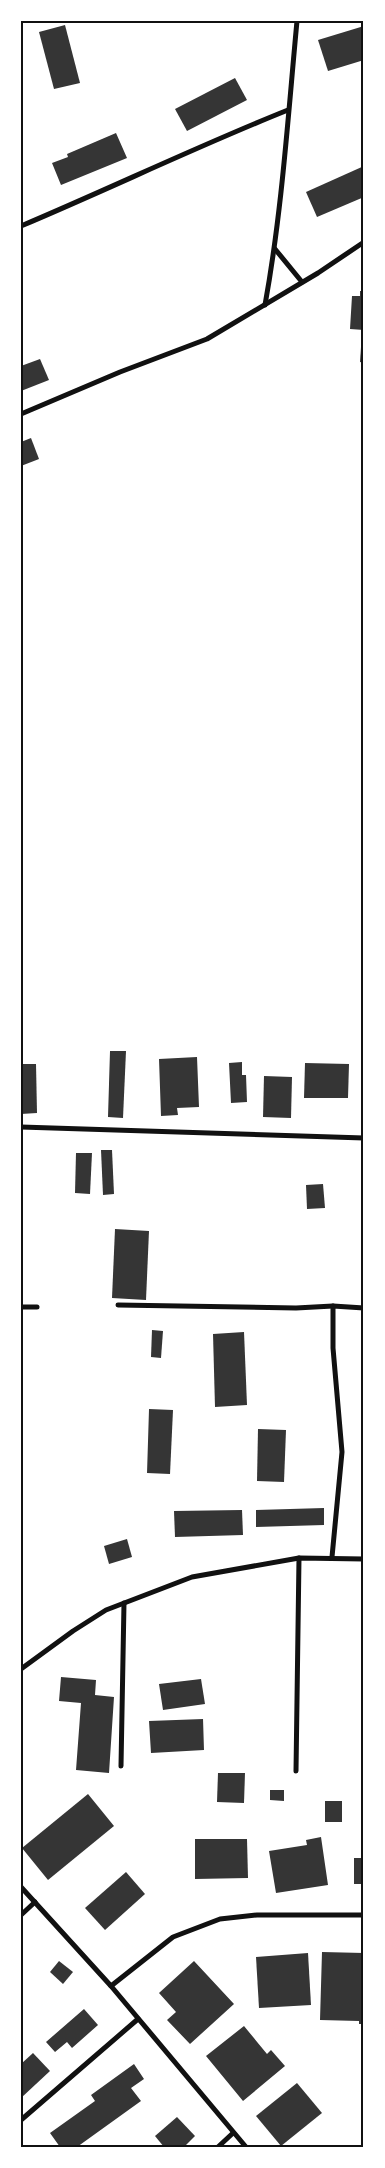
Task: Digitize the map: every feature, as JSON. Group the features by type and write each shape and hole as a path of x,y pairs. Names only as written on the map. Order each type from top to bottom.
{"street":[{"path":"265,305 275,249 297,21"},
{"path":"21,226 234,131 288,110"},
{"path":"21,414 120,372 207,339 265,305 364,242"},
{"path":"275,249 302,282"},
{"path":"21,1127 364,1138"},
{"path":"118,1304 364,1308"},
{"path":"332,1557 342,1452 333,1348 333,1306"},
{"path":"21,1307 37,1307"},
{"path":"21,1669 73,1631 106,1610 192,1577 299,1558 332,1557 364,1559"},
{"path":"296,1771 299,1558"},
{"path":"121,1766 124,1603"},
{"path":"21,1887 111,1986 246,2147"},
{"path":"21,1915 35,1902"},
{"path":"111,1986 173,1937 220,1920 256,1915 364,1915"},
{"path":"21,2120 138,2019"},
{"path":"218,2147 233,2133"}],"building":[{"path":"65,25 80,83 54,89 39,32"},
{"path":"364,26 364,60 328,71 318,40"},
{"path":"235,78 247,100 187,131 175,109"},
{"path":"116,133 127,158 61,185 52,163 68,157 67,154"},
{"path":"364,166 364,197 317,217 306,192"},
{"path":"360,291 364,291 364,330 350,329 352,296 360,296"},
{"path":"362,332 364,332 364,363 360,362"},
{"path":"40,359 49,380 21,391 21,366"},
{"path":"31,438 39,459 21,466 21,442"},
{"path":"110,1051 126,1051 123,1118 108,1117"},
{"path":"197,1057 199,1107 177,1108 178,1115 161,1116 159,1059"},
{"path":"242,1062 242,1075 246,1075 247,1102 231,1103 229,1063"},
{"path":"305,1063 349,1064 348,1098 304,1098"},
{"path":"21,1064 36,1064 37,1113 21,1114"},
{"path":"264,1076 292,1077 291,1118 263,1117"},
{"path":"362,1086 364,1086 364,1120 361,1120"},
{"path":"101,1150 112,1150 114,1194 103,1195"},
{"path":"76,1153 92,1153 90,1194 75,1193"},
{"path":"323,1184 325,1208 307,1209 306,1185"},
{"path":"115,1229 149,1231 146,1300 112,1298"},
{"path":"152,1330 163,1331 161,1358 151,1357"},
{"path":"244,1332 247,1405 215,1407 213,1334"},
{"path":"149,1409 173,1410 170,1474 147,1473"},
{"path":"258,1429 286,1430 284,1482 257,1481"},
{"path":"324,1508 324,1525 256,1527 256,1510"},
{"path":"242,1510 243,1535 175,1537 174,1511"},
{"path":"127,1539 132,1557 109,1564 104,1546"},
{"path":"61,1677 96,1680 95,1695 114,1697 109,1773 76,1770 81,1703 59,1701"},
{"path":"201,1679 205,1704 163,1710 159,1684"},
{"path":"203,1719 204,1750 151,1753 149,1721"},
{"path":"218,1773 245,1773 244,1803 217,1802"},
{"path":"270,1790 284,1790 284,1801 270,1800"},
{"path":"88,1794 114,1826 48,1880 22,1848"},
{"path":"325,1801 342,1801 342,1822 325,1822"},
{"path":"321,1837 328,1885 276,1893 269,1851 307,1845 306,1840"},
{"path":"195,1839 247,1839 248,1878 195,1879"},
{"path":"354,1858 364,1858 364,1884 354,1884"},
{"path":"126,1872 145,1894 105,1930 85,1908"},
{"path":"322,1952 364,1953 364,2024 359,2024 359,2021 320,2020"},
{"path":"308,1953 311,2005 259,2008 256,1957"},
{"path":"59,1961 73,1972 63,1984 50,1972"},
{"path":"194,1961 234,2004 190,2044 167,2020 176,2012 159,1993"},
{"path":"84,2009 98,2025 72,2048 67,2042 55,2052 46,2042"},
{"path":"244,2026 267,2054 271,2050 285,2066 243,2101 206,2056"},
{"path":"33,2053 50,2071 21,2098 21,2064"},
{"path":"134,2064 144,2079 131,2088 141,2101 77,2147 60,2147 50,2133 95,2101 91,2095"},
{"path":"297,2083 322,2113 281,2146 256,2116"},
{"path":"177,2117 195,2136 184,2147 164,2147 155,2136"}]}
